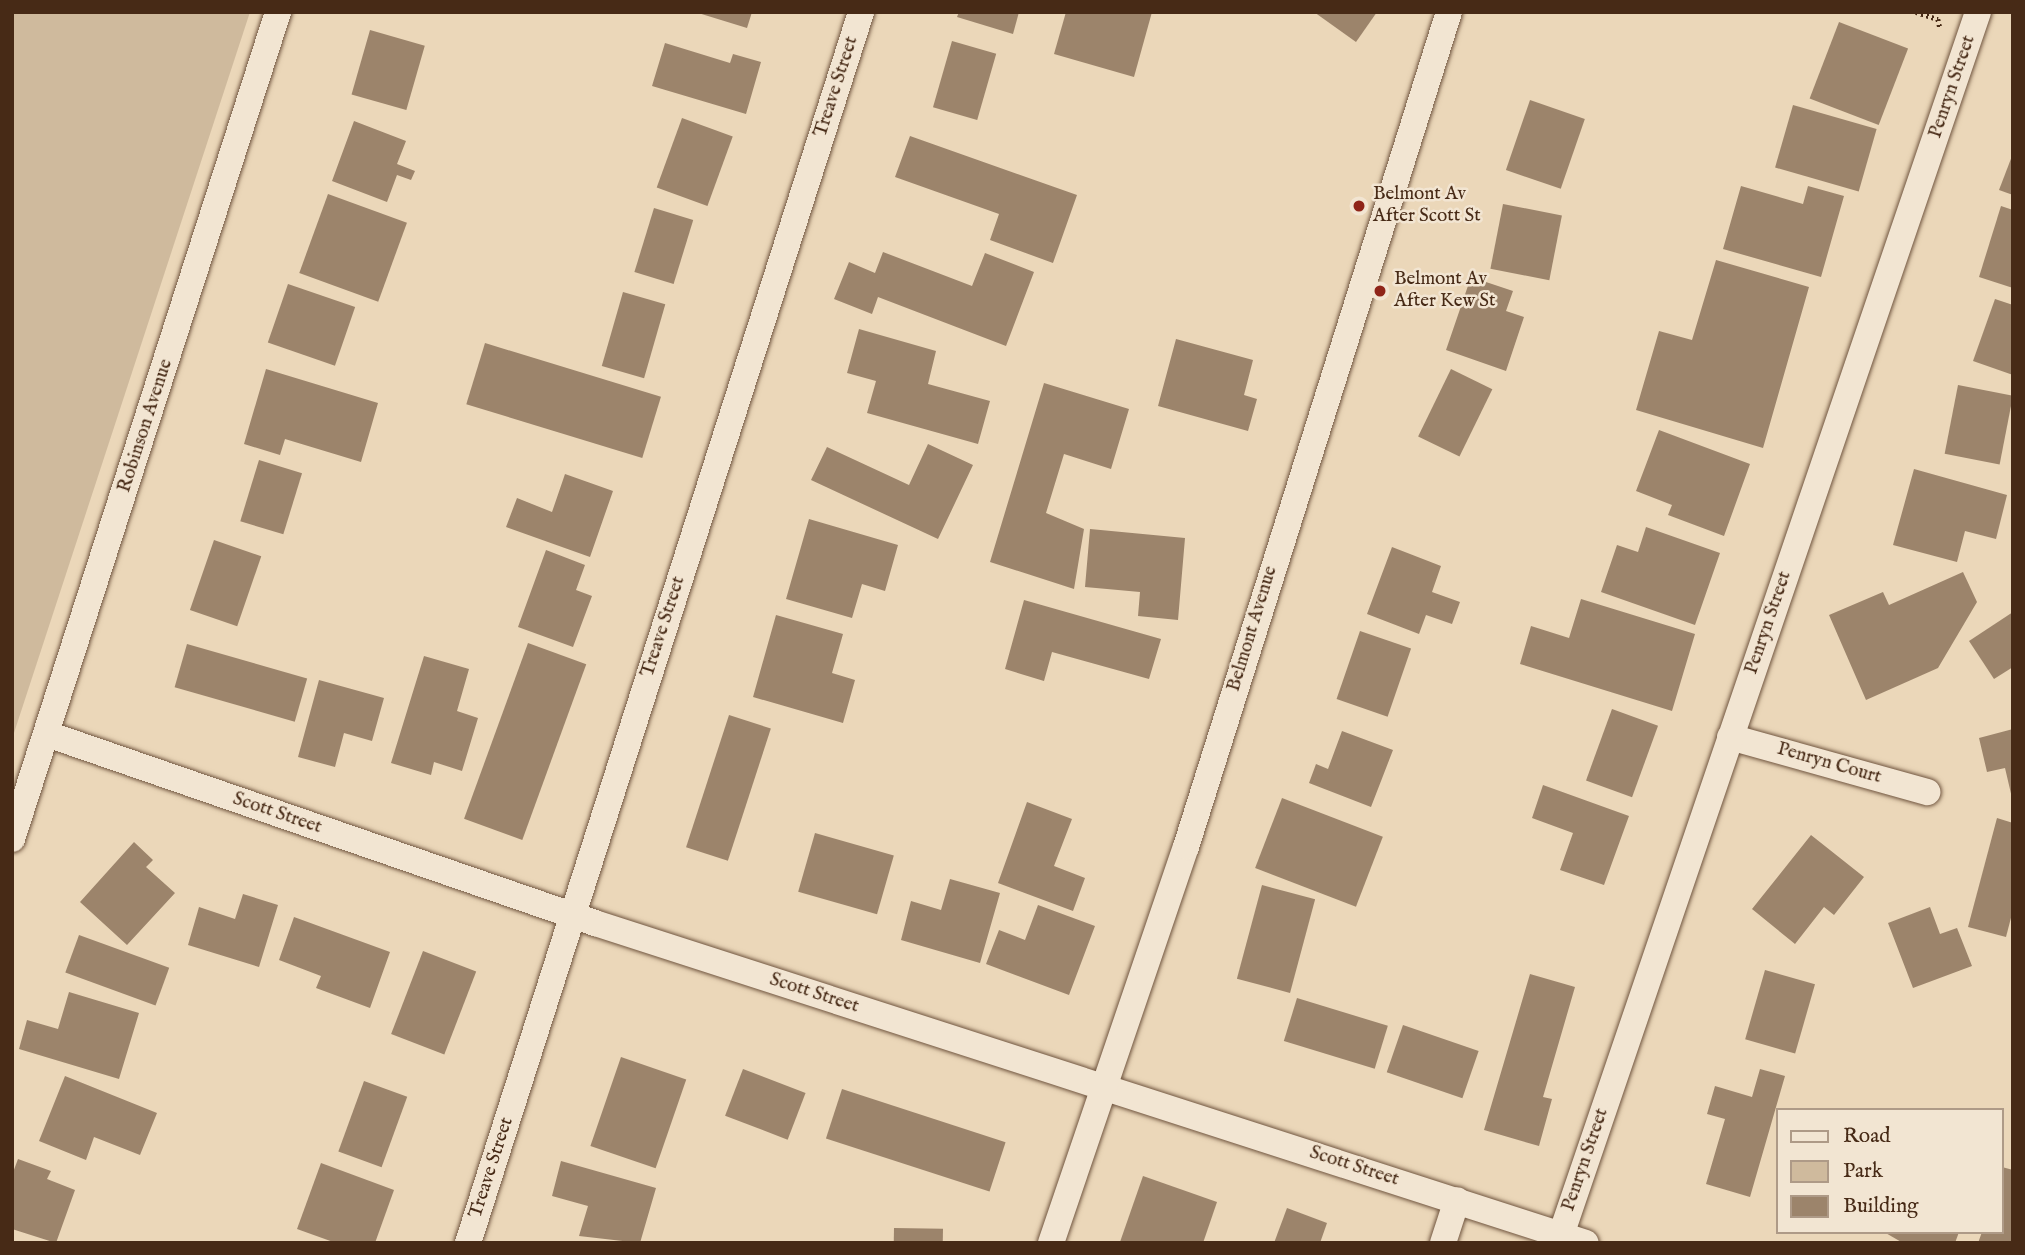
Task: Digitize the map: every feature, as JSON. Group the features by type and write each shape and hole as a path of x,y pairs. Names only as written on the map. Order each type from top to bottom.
{"street":[{"name":"Robinson Avenue","path":"12,839 278,12"},
{"name":"Treave Street","path":"468,1243 861,12"},
{"name":"Belmont Avenue","path":"1051,1243 1101,1087 1186,847 1449,12"},
{"name":"Penryn Street","path":"1573,1239 1730,737 1978,12"},
{"name":"Scott Street","path":"47,734 572,916 1573,1239"},
{"name":"Penryn Court","path":"1730,737 1927,792"},
{"path":"1443,1243 1457,1200"}],"path":[{"path":"1916,12 1938,19"}],"green space":[{"path":"12,12 250,12 12,739"}],"building":[{"path":"695,12 752,12 747,28"},
{"path":"959,12 1019,12 1013,34 957,17"},
{"path":"1066,12 1152,12 1134,77 1054,54"},
{"path":"1314,12 1377,12 1356,42"},
{"path":"1839,22 1908,49 1879,125 1810,99"},
{"path":"370,30 425,46 406,110 352,94"},
{"path":"952,41 996,54 977,120 933,107"},
{"path":"665,43 730,63 733,54 761,62 746,114 652,86"},
{"path":"1530,100 1585,119 1561,189 1506,170"},
{"path":"1793,105 1877,129 1859,191 1775,167"},
{"path":"682,118 733,136 707,206 657,188"},
{"path":"354,121 406,141 397,164 415,171 411,180 397,175 387,202 332,181"},
{"path":"910,136 1077,195 1053,263 990,240 999,214 895,177"},
{"path":"2013,156 2013,195 1999,190"},
{"path":"1741,186 1803,204 1808,186 1844,196 1821,277 1723,249"},
{"path":"328,194 407,223 378,302 299,273"},
{"path":"1503,204 1562,215 1549,280 1490,269"},
{"path":"2001,206 2013,210 2013,288 1979,277"},
{"path":"654,208 693,220 674,284 634,272"},
{"path":"883,252 972,286 985,253 1034,272 1006,346 878,297 872,314 834,299 849,262 875,273"},
{"path":"1716,260 1809,287 1763,448 1636,410 1659,331 1692,340"},
{"path":"1471,277 1513,291 1506,311 1524,317 1506,371 1446,350"},
{"path":"288,284 355,307 335,366 268,343"},
{"path":"623,292 665,304 644,378 602,366"},
{"path":"1995,299 2013,305 2013,375 1973,361"},
{"path":"859,329 936,351 928,384 990,401 978,444 867,413 876,381 847,373"},
{"path":"1176,339 1253,360 1244,395 1257,399 1248,431 1158,406"},
{"path":"485,343 661,397 642,458 466,404"},
{"path":"266,369 378,403 361,462 285,439 280,455 244,444"},
{"path":"1451,369 1492,389 1459,457 1418,436"},
{"path":"1044,383 1129,409 1111,469 1064,454 1046,513 1084,529 1074,589 990,562"},
{"path":"1958,385 2013,396 2000,464 1945,454"},
{"path":"1659,430 1750,464 1724,536 1668,515 1672,505 1636,491"},
{"path":"928,444 973,465 938,539 811,480 827,447 909,485"},
{"path":"259,460 302,473 283,534 240,521"},
{"path":"1914,469 2007,495 1996,539 1965,531 1957,562 1893,545"},
{"path":"565,474 613,491 590,557 506,527 517,498 552,512"},
{"path":"809,519 898,545 885,591 862,584 852,618 786,599"},
{"path":"1646,527 1720,553 1695,625 1601,592 1617,545 1638,552"},
{"path":"1090,529 1185,538 1178,620 1138,616 1140,592 1085,587"},
{"path":"214,540 261,556 237,626 190,610"},
{"path":"1392,547 1441,566 1432,592 1460,602 1452,624 1426,615 1419,634 1367,614"},
{"path":"546,550 585,565 576,590 592,596 573,647 518,627"},
{"path":"1963,572 1977,602 1938,668 1866,700 1829,615 1883,592 1889,605"},
{"path":"1581,599 1695,634 1672,711 1520,664 1531,626 1569,638"},
{"path":"1024,600 1161,639 1149,679 1052,652 1044,681 1005,669"},
{"path":"2013,612 2013,667 1994,679 1969,641"},
{"path":"776,615 843,634 832,673 855,680 843,723 753,697"},
{"path":"1360,631 1411,649 1388,717 1337,699"},
{"path":"528,643 586,664 522,840 464,819"},
{"path":"187,644 307,678 295,722 175,687"},
{"path":"424,656 469,669 457,711 478,718 462,771 434,762 431,775 391,763"},
{"path":"319,680 384,698 372,741 344,733 335,767 298,757"},
{"path":"1612,709 1658,726 1632,797 1586,780"},
{"path":"729,715 771,729 728,861 686,847"},
{"path":"2013,729 2012,798 2005,768 1987,772 1979,738"},
{"path":"1342,731 1393,750 1371,807 1309,783 1316,764 1328,769"},
{"path":"1543,785 1629,816 1604,885 1560,870 1573,833 1532,818"},
{"path":"1282,798 1383,837 1356,907 1255,868"},
{"path":"1027,802 1072,819 1054,866 1085,878 1073,911 998,883"},
{"path":"1997,818 2013,823 2013,910 2006,937 1968,927"},
{"path":"815,833 894,856 877,914 798,892"},
{"path":"1811,835 1864,877 1834,915 1824,907 1795,944 1752,909"},
{"path":"134,842 153,860 146,867 175,893 127,945 80,902"},
{"path":"950,879 1000,893 980,963 901,940 911,901 941,910"},
{"path":"1262,885 1315,899 1290,993 1237,979"},
{"path":"243,894 278,905 259,967 188,945 199,907 235,919"},
{"path":"1038,905 1095,926 1069,995 986,964 999,930 1025,940"},
{"path":"1930,907 1940,934 1957,928 1972,966 1913,988 1888,923"},
{"path":"294,917 390,952 370,1008 316,988 321,976 279,960"},
{"path":"79,935 169,968 156,1005 65,973"},
{"path":"423,951 476,971 444,1055 391,1034"},
{"path":"1765,970 1815,984 1795,1054 1745,1039"},
{"path":"1530,974 1575,987 1543,1097 1552,1099 1539,1146 1484,1130"},
{"path":"69,992 139,1013 119,1079 19,1049 27,1020 58,1029"},
{"path":"1297,998 1388,1026 1375,1069 1284,1041"},
{"path":"1403,1025 1479,1051 1462,1098 1387,1072"},
{"path":"621,1057 686,1079 656,1168 590,1146"},
{"path":"743,1069 806,1093 788,1140 725,1116"},
{"path":"1760,1069 1785,1076 1750,1197 1706,1184 1725,1119 1707,1114 1715,1086 1752,1097"},
{"path":"65,1076 157,1113 140,1155 94,1137 86,1160 39,1141"},
{"path":"364,1081 407,1097 382,1167 338,1151"},
{"path":"842,1089 1006,1142 990,1192 826,1138"},
{"path":"18,1159 51,1171 47,1179 75,1190 56,1243 12,1229 12,1175"},
{"path":"561,1161 656,1188 640,1243 579,1236 588,1206 552,1196"},
{"path":"321,1163 394,1190 375,1243 336,1243 297,1229"},
{"path":"2004,1168 2013,1170 2013,1243 1978,1243 1981,1234 2004,1234"},
{"path":"1143,1176 1217,1202 1203,1243 1120,1242"},
{"path":"1287,1208 1327,1223 1320,1243 1274,1243"},
{"path":"894,1228 943,1229 943,1243 894,1243"},
{"path":"1887,1234 1958,1234 1955,1243 1903,1243"}],"place":[{"name":"Belmont Av After Scott St","path":"1359,206"},
{"name":"Belmont Av After Kew St","path":"1380,291"}]}
